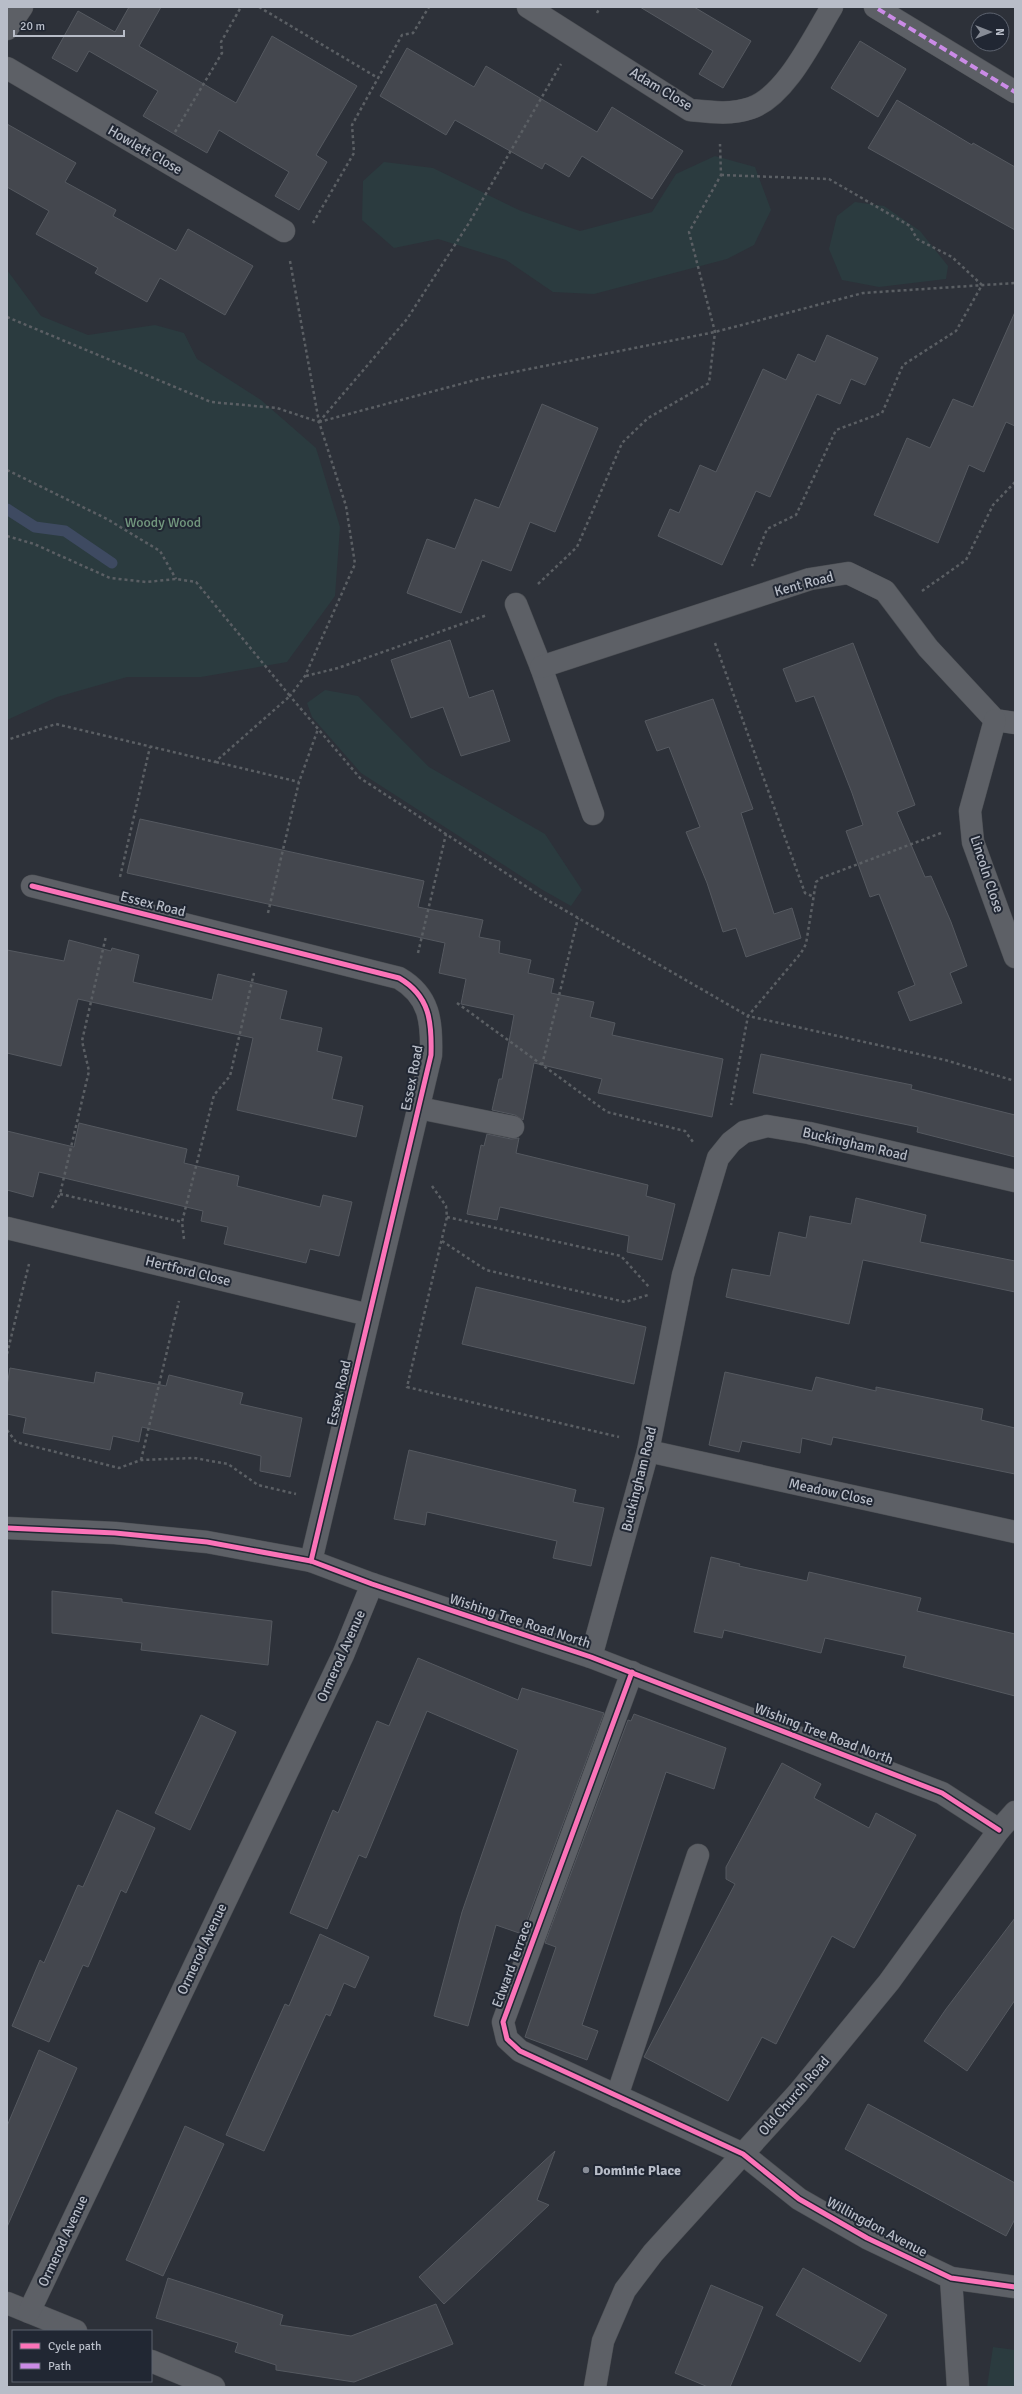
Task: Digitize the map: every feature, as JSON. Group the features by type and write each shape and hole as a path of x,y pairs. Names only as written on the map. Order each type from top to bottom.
{"street":[{"path":"7,29 22,7"},
{"name":"Adam Close","path":"528,7 690,110 720,113 751,108 782,87 832,7"},
{"path":"876,8 1015,92"},
{"name":"Howlett Close","path":"7,68 285,234"},
{"name":"Kent Road","path":"541,667 810,580 848,573 885,591 928,648 1005,721"},
{"path":"516,604 541,667 593,814"},
{"name":"Lincoln Close","path":"1005,721 970,811 973,842 1015,957"},
{"name":"Essex Road","path":"32,886 399,978 410,985 425,1004 432,1024 431,1055 311,1561"},
{"path":"419,1108 513,1127"},
{"name":"Buckingham Road","path":"591,1657 648,1448 683,1275 718,1158 731,1142 744,1132 767,1126 809,1133 1015,1181"},
{"name":"Hertford Close","path":"7,1228 369,1315"},
{"name":"Meadow Close","path":"648,1448 1015,1532"},
{"name":"Wishing Tree Road North","path":"7,1528 115,1533 207,1542 311,1561 372,1584 632,1672 942,1793 999,1830"},
{"name":"Ormerod Avenue","path":"29,2312 339,1662 372,1584"},
{"name":"Edward Terrace","path":"632,1672 503,2022 507,2039 520,2051 743,2154"},
{"name":"Old Church Road","path":"595,2387 603,2341 625,2290 653,2253 798,2093 889,1982 999,1830 1015,1812"},
{"path":"617,2096 698,1855"},
{"name":"Willingdon Avenue","path":"743,2154 799,2199 867,2238 951,2278 1015,2286"},
{"path":"951,2278 958,2387"},
{"path":"7,2303 74,2330"},
{"path":"152,2361 214,2387"}],"path":[{"path":"160,158 222,53 221,42 241,7"},
{"path":"259,7 378,78"},
{"path":"215,762 290,696 305,676 355,564 346,506 319,422 285,234 307,232 354,153 352,125 402,35 413,33 429,7"},
{"path":"319,422 407,319 469,222 577,38"},
{"path":"305,676 338,668 516,604 577,548 622,443 648,418 709,383 715,332 689,232 721,175 720,113"},
{"path":"721,175 829,179 910,226 917,239 952,257 982,285"},
{"path":"7,317 211,402 277,408 319,422 479,379 715,332 863,293 1015,283"},
{"path":"736,604 767,529 796,516 836,430 882,413 903,365 956,331 982,285"},
{"path":"7,470 107,519 160,551 176,579"},
{"path":"900,610 915,595 966,560 993,506 1015,482"},
{"path":"7,536 34,544 110,578 146,582 176,579 196,582 360,778 578,918 748,1016 944,1060 1015,1081"},
{"path":"704,615 805,893 814,897"},
{"path":"7,740 56,724 299,782"},
{"path":"141,1460 186,1271 182,1222 214,1095 230,1076 299,782 318,729"},
{"path":"7,1354 36,1235 60,1194 89,1071 82,1041 150,747"},
{"path":"744,1132 729,1113 748,1016 801,953 806,944 816,882 821,878 971,821"},
{"path":"410,985 446,834"},
{"path":"542,1065 578,918"},
{"path":"425,1004 447,996 607,1112 685,1131 714,1171"},
{"path":"408,1154 446,1206 447,1217 406,1387 648,1448"},
{"path":"60,1194 182,1222"},
{"path":"447,1217 621,1256 655,1293"},
{"path":"442,1241 486,1270 625,1302 655,1293 679,1298"},
{"path":"7,1430 16,1442 119,1468 141,1460 194,1458 228,1464 258,1485 326,1501"}],"green space":[{"path":"715,156 755,167 771,210 754,245 727,259 594,294 553,292 506,260 438,239 394,248 362,220 363,181 384,162 433,168 521,211 580,231 652,212 676,174"},
{"path":"855,202 884,206 920,231 948,266 946,279 879,287 842,280 829,249 837,216"},
{"name":"Woody Wood","path":"7,270 41,316 88,335 155,325 184,333 197,359 261,400 316,448 340,527 335,596 287,662 201,677 127,677 57,697 7,720"},
{"path":"325,690 358,696 429,767 545,834 582,890 571,906 541,889 361,773 312,717 307,703"},
{"path":"993,2347 1015,2350 1015,2387 987,2387"}],"building":[{"path":"129,7 161,7 139,46 236,103 272,36 357,86 316,155 327,162 299,210 275,196 289,172 219,130 207,153 143,116 158,91 89,51 77,72 52,58 78,11 115,32"},
{"path":"640,7 694,7 751,41 723,88 699,74 713,51"},
{"path":"860,41 906,69 878,117 831,88"},
{"path":"407,48 474,87 486,66 597,132 612,107 683,151 652,199 582,156 569,177 545,163 542,169 455,120 446,135 380,96"},
{"path":"897,100 972,145 973,143 1015,167 1015,230 868,148"},
{"path":"7,124 76,163 65,182 116,210 113,216 176,251 188,229 253,266 225,315 160,278 147,302 95,273 98,268 36,234 49,211 7,187"},
{"path":"1015,312 1015,426 1006,422 984,472 969,465 938,543 874,515 907,438 930,448 953,399 973,407"},
{"path":"827,335 878,358 865,385 851,379 840,404 817,394 770,497 756,491 722,565 658,536 670,509 679,513 700,465 716,472 763,369 786,380 798,354 815,362"},
{"path":"542,404 598,428 555,532 530,522 511,571 482,560 461,613 407,593 427,539 455,549 475,499 499,508"},
{"path":"450,640 469,698 493,690 510,741 461,756 443,707 411,718 391,660"},
{"path":"853,643 915,805 897,812 925,877 931,876 951,922 967,966 950,973 962,1003 910,1021 898,992 915,985 879,894 870,897 846,831 863,825 852,793 814,696 796,702 783,669"},
{"path":"713,699 753,809 741,813 774,914 792,908 801,938 746,957 736,928 723,932 707,883 686,832 700,827 669,747 657,751 645,721"},
{"path":"140,819 424,881 418,907 483,920 479,937 500,941 499,953 531,960 528,973 554,979 551,993 594,1002 590,1017 615,1023 612,1035 723,1059 712,1117 598,1093 602,1079 534,1063 523,1120 515,1115 492,1110 499,1079 502,1079 514,1015 461,1004 466,979 439,973 445,943 127,873"},
{"path":"69,940 111,951 112,948 139,955 133,982 212,1000 218,974 287,991 280,1019 322,1028 317,1051 342,1057 332,1099 363,1106 356,1137 237,1110 253,1038 78,999 61,1066 7,1053 7,950 64,961"},
{"path":"761,1054 912,1085 911,1089 1015,1115 1015,1157 917,1132 918,1127 753,1093"},
{"path":"79,1123 187,1149 184,1163 239,1176 237,1186 320,1207 323,1195 352,1202 339,1256 310,1249 306,1263 224,1244 228,1227 201,1221 203,1211 39,1172 33,1197 7,1190 7,1131 74,1147"},
{"path":"487,1134 511,1139 519,1138 516,1153 648,1185 646,1196 675,1204 662,1260 627,1252 629,1236 500,1207 497,1220 467,1214 481,1145 484,1146"},
{"path":"856,1198 926,1215 920,1242 1015,1261 1015,1292 863,1260 849,1324 726,1297 732,1269 770,1276 779,1232 806,1238 810,1216 851,1224"},
{"path":"476,1287 646,1327 634,1384 462,1344"},
{"path":"10,1368 94,1383 96,1372 166,1386 169,1375 243,1393 240,1404 302,1418 290,1477 260,1471 261,1456 142,1427 139,1442 113,1436 110,1450 23,1433 26,1418 7,1414 7,1386"},
{"path":"725,1372 812,1391 816,1377 876,1391 876,1387 983,1409 981,1420 1015,1428 1015,1474 833,1437 831,1445 802,1438 800,1453 742,1441 739,1452 709,1445"},
{"path":"409,1450 576,1490 573,1502 604,1508 591,1566 553,1558 557,1541 427,1512 425,1525 394,1519"},
{"path":"711,1557 740,1564 739,1566 807,1581 809,1572 921,1598 917,1611 1015,1634 1015,1696 903,1667 906,1656 825,1638 821,1653 724,1630 722,1638 694,1632"},
{"path":"52,1591 122,1599 122,1602 272,1621 268,1665 141,1650 142,1643 52,1633"},
{"path":"418,1658 518,1700 522,1688 604,1713 522,1934 496,1925 468,2026 434,2016 462,1912 518,1750 427,1711 366,1858 359,1855 327,1929 290,1913 333,1810 338,1813 377,1721 389,1726"},
{"path":"634,1714 726,1748 714,1789 666,1772 582,2025 598,2031 587,2060 525,2037 556,1947 545,1943 628,1720 631,1721"},
{"path":"201,1715 236,1732 190,1830 155,1813"},
{"path":"782,1763 821,1784 814,1798 869,1828 876,1813 916,1835 854,1948 832,1936 776,2044 762,2037 728,2101 644,2057 735,1884 726,1879 726,1867"},
{"path":"117,1810 155,1828 126,1893 121,1890 88,1967 83,1965 49,2042 12,2026 40,1960 44,1963 78,1885 83,1887"},
{"path":"1015,1918 1015,2000 967,2071 924,2041 946,2009"},
{"path":"320,1934 369,1957 355,1988 344,1983 330,2016 326,2014 264,2151 226,2135 285,2004 289,2006"},
{"path":"39,2050 77,2068 7,2227 7,2126"},
{"path":"868,2104 1015,2183 1015,2219 1006,2236 845,2149"},
{"path":"185,2126 224,2144 163,2276 126,2260"},
{"path":"555,2151 537,2200 549,2205 444,2304 419,2277"},
{"path":"803,2268 887,2315 860,2362 776,2315"},
{"path":"168,2278 283,2315 280,2325 351,2336 436,2304 453,2344 354,2382 276,2370 276,2365 235,2352 238,2343 156,2318"},
{"path":"711,2285 763,2307 730,2387 708,2387 675,2373"}],"waterway":[{"path":"7,509 35,527 65,531 112,563"}],"marked path":[{"path":"878,9 1015,92"}],"cycle path":[{"path":"32,886 399,978 417,993 427,1011 431,1032 431,1055 311,1561"},
{"path":"7,1528 115,1533 207,1542 311,1561 372,1584 591,1657 942,1793 999,1830"},
{"path":"632,1672 503,2022 507,2039 520,2051 743,2154 799,2199 867,2238 951,2278 1015,2287"}],"place":[{"name":"Dominic Place","path":"586,2170"}]}
